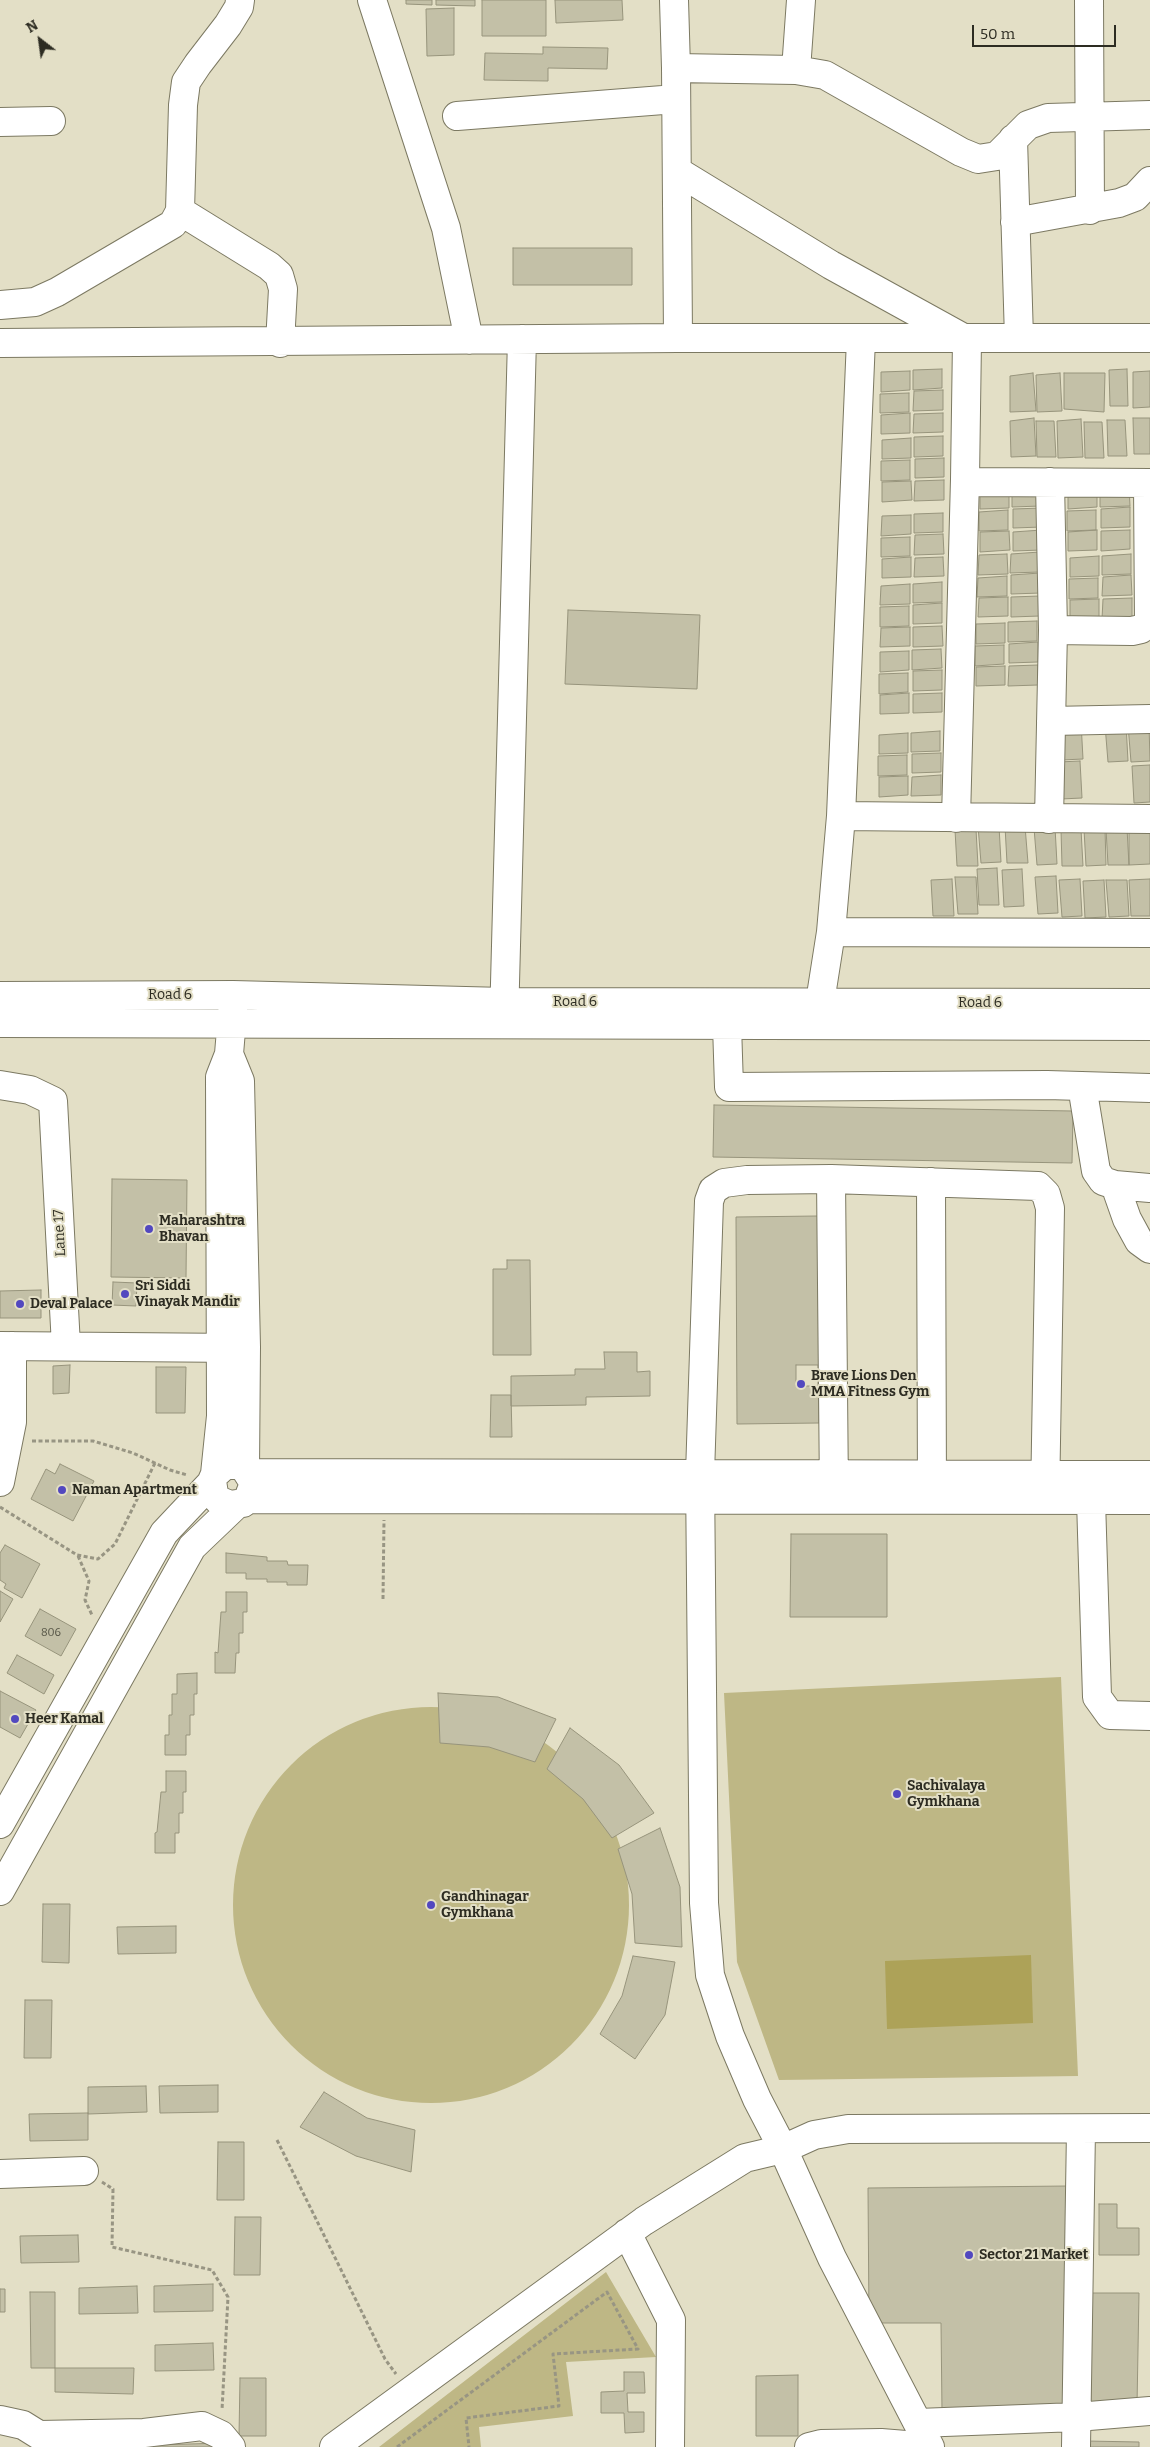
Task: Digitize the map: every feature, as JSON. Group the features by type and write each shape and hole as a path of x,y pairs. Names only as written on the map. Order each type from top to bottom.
{"street":[{"path":"0,305 35,302 57,292 173,224 180,211 186,82 228,25 239,7 240,0"},
{"path":"372,0 446,228 469,340"},
{"path":"674,0 678,338"},
{"path":"796,70 801,0"},
{"path":"1089,0 1090,210"},
{"path":"676,68 796,70 824,75 961,152 978,158 997,156 1028,125 1048,118 1150,115"},
{"path":"457,116 676,99"},
{"path":"0,122 51,121"},
{"path":"1013,139 1019,338"},
{"path":"677,171 831,264 967,340"},
{"path":"1015,222 1090,210 1135,197 1150,181"},
{"path":"180,211 269,266 279,276 283,289 280,343"},
{"path":"0,343 280,343 678,338 967,340 1150,338"},
{"path":"504,1013 522,339"},
{"path":"820,1002 831,932 841,816 861,339"},
{"path":"956,818 967,340"},
{"path":"964,479 974,482 1149,483 1148,623 1141,629 1132,631 1053,630"},
{"path":"1049,819 1053,630 1050,482"},
{"path":"1050,721 1150,718"},
{"path":"841,816 1150,819"},
{"path":"831,932 1150,932"},
{"path":"0,1891 192,1547 245,1486 234,1348 220,1077 229,1054 233,995"},
{"name":"Road 6","path":"0,996 233,995 504,1013 727,1025 1150,1026"},
{"name":"Road 6","path":"0,1023 232,1023 820,1002 1150,1003"},
{"path":"727,1025 729,1087 1082,1086 1150,1088"},
{"name":"Lane 17","path":"0,1085 30,1090 53,1101 66,1346"},
{"path":"1082,1086 1096,1172 1103,1181 1115,1186 1150,1188"},
{"path":"831,1179 834,1487"},
{"path":"926,2439 832,2258 730,2036 710,1975 704,1903 700,1487 709,1201 713,1190 724,1183 747,1180 831,1179 1038,1186 1046,1194 1050,1208 1045,1487"},
{"path":"931,1182 932,1487"},
{"path":"1115,1186 1126,1219 1139,1241 1150,1249"},
{"path":"0,1482 12,1422 6,1346 234,1348"},
{"path":"234,1348 221,1416 212,1488 218,1500 223,1504 245,1486 1045,1487 1150,1475"},
{"path":"34,1831 2,1819 164,1532 225,1466 239,1465 245,1486"},
{"path":"245,1486 385,1499 700,1487"},
{"path":"1045,1487 1091,1500 1150,1500"},
{"path":"1091,1500 1097,1696 1110,1715 1150,1716"},
{"path":"104,1638 133,1653"},
{"path":"361,2447 414,2400 745,2158 783,2149 814,2135 848,2129 1150,2128"},
{"path":"1076,2447 1081,2129"},
{"path":"0,2174 84,2171"},
{"path":"631,2240 671,2320 670,2447"},
{"path":"334,2447 414,2400"},
{"path":"809,2447 821,2444 881,2443 926,2439 1077,2417 1150,2411"},
{"path":"0,2420 23,2425 39,2435 144,2433 202,2426 226,2441"}],"path":[{"path":"9,1440 93,1441 134,1453 170,1470 213,1479"},
{"path":"0,1507 77,1555 98,1558 115,1544 155,1463"},
{"path":"383,1599 385,1499"},
{"path":"77,1555 89,1581 85,1600 104,1638"},
{"path":"277,2140 386,2359 414,2400"},
{"path":"84,2171 113,2189 112,2247 212,2270 228,2297 226,2441"},
{"path":"397,2447 607,2292 638,2349 553,2354 559,2406 466,2418 469,2447"}],"shaded area":[{"name":"Sachivalaya Gymkhana","path":"1061,1677 1078,2076 779,2080 737,1962 724,1693"},
{"name":"Gandhinagar Gymkhana","path":"431,1707 470,1711 507,1722 541,1741 571,1765 595,1795 614,1829 625,1866 629,1905 625,1944 614,1981 595,2015 571,2045 541,2069 507,2088 470,2099 431,2103 392,2099 355,2088 321,2069 291,2045 267,2015 248,1981 237,1944 233,1905 237,1866 248,1829 267,1795 291,1765 321,1741 355,1722 392,1711"},
{"path":"1031,1955 1033,2023 887,2029 885,1961"},
{"path":"606,2272 656,2357 566,2362 573,2416 479,2427 481,2447 379,2447"}],"building":[{"path":"406,0 432,0 432,5 406,4"},
{"path":"436,0 475,0 475,6 436,5"},
{"path":"482,0 546,0 546,36 482,36"},
{"path":"555,0 622,0 623,20 556,23"},
{"path":"454,8 454,55 427,56 426,9"},
{"path":"543,47 608,48 607,69 548,68 548,81 484,80 485,53 543,54"},
{"path":"513,248 632,248 632,285 513,285"},
{"path":"942,369 942,388 913,390 913,370"},
{"path":"1127,369 1128,406 1110,406 1109,370"},
{"path":"910,371 910,390 881,392 881,372"},
{"path":"1150,371 1150,407 1133,408 1133,372"},
{"path":"1033,373 1036,411 1010,412 1010,376"},
{"path":"1060,373 1062,411 1037,412 1036,375"},
{"path":"1064,373 1105,373 1104,412 1064,409"},
{"path":"943,390 943,410 913,411 914,391"},
{"path":"909,393 909,412 880,413 880,394"},
{"path":"910,413 910,433 881,434 881,415"},
{"path":"943,413 943,432 913,433 914,414"},
{"path":"1034,418 1036,456 1011,457 1010,421"},
{"path":"1133,418 1150,418 1150,454 1134,454"},
{"path":"1081,419 1083,457 1058,458 1057,421"},
{"path":"1107,420 1125,420 1127,456 1108,456"},
{"path":"1036,421 1054,421 1056,457 1037,457"},
{"path":"1084,422 1102,422 1104,458 1085,458"},
{"path":"943,436 943,456 914,457 914,437"},
{"path":"911,438 911,458 882,459 882,440"},
{"path":"944,458 944,477 915,478 915,459"},
{"path":"910,460 910,480 881,481 881,461"},
{"path":"944,480 944,500 914,501 915,481"},
{"path":"911,481 912,500 882,502 882,482"},
{"path":"1129,486 1130,506 1100,507 1100,487"},
{"path":"1041,487 1041,506 1012,507 1012,488"},
{"path":"1009,488 1009,508 980,509 980,490"},
{"path":"1097,488 1097,507 1068,509 1068,489"},
{"path":"1130,507 1130,527 1101,528 1101,509"},
{"path":"1042,508 1042,527 1013,528 1013,509"},
{"path":"1008,510 1008,530 979,531 979,512"},
{"path":"1096,510 1096,530 1067,531 1067,511"},
{"path":"943,513 943,532 914,533 914,514"},
{"path":"911,515 911,534 881,536 882,516"},
{"path":"1042,530 1042,550 1013,551 1013,532"},
{"path":"1097,530 1097,550 1068,551 1068,532"},
{"path":"1130,530 1130,549 1101,551 1101,531"},
{"path":"1009,531 1010,550 980,552 980,532"},
{"path":"943,534 944,554 914,555 915,535"},
{"path":"910,537 910,556 881,557 881,538"},
{"path":"1040,552 1040,572 1010,573 1011,554"},
{"path":"1007,554 1008,574 978,575 979,555"},
{"path":"1131,554 1131,574 1102,575 1102,556"},
{"path":"1099,556 1099,576 1070,577 1070,558"},
{"path":"911,557 911,577 882,578 882,559"},
{"path":"943,557 944,576 914,577 915,558"},
{"path":"1040,573 1041,593 1011,594 1011,575"},
{"path":"1131,575 1132,595 1102,596 1103,577"},
{"path":"1007,576 1007,596 977,597 978,578"},
{"path":"1098,578 1098,598 1069,599 1069,579"},
{"path":"942,582 942,602 913,603 913,584"},
{"path":"910,584 910,604 880,605 881,586"},
{"path":"1040,596 1040,616 1011,617 1011,597"},
{"path":"1008,597 1008,616 978,617 979,598"},
{"path":"1132,598 1132,618 1102,619 1103,599"},
{"path":"1099,599 1099,618 1070,619 1070,600"},
{"path":"942,603 942,623 913,624 913,605"},
{"path":"909,606 909,626 880,627 880,607"},
{"path":"568,610 700,615 697,689 565,684"},
{"path":"1037,621 1037,641 1008,642 1008,622"},
{"path":"1005,623 1005,643 976,644 976,624"},
{"path":"942,626 943,646 913,647 913,627"},
{"path":"910,627 910,646 880,647 881,628"},
{"path":"1038,642 1038,662 1009,663 1009,644"},
{"path":"1004,645 1004,664 975,666 975,646"},
{"path":"941,649 942,668 912,670 912,650"},
{"path":"909,651 909,670 880,672 880,652"},
{"path":"1038,665 1038,685 1008,686 1009,666"},
{"path":"1005,666 1005,685 976,686 976,667"},
{"path":"942,670 942,690 913,691 913,671"},
{"path":"908,673 908,692 879,694 879,674"},
{"path":"909,693 909,713 880,714 880,695"},
{"path":"942,693 942,712 913,713 913,694"},
{"path":"1081,722 1083,759 1062,760 1060,723"},
{"path":"1126,724 1128,761 1108,762 1105,725"},
{"path":"1149,724 1150,761 1131,762 1128,725"},
{"path":"940,731 940,751 911,752 911,733"},
{"path":"908,733 908,753 879,754 879,735"},
{"path":"941,753 941,772 912,773 912,754"},
{"path":"907,755 907,775 878,776 878,756"},
{"path":"1080,761 1082,798 1061,799 1059,762"},
{"path":"1150,765 1150,802 1134,803 1132,766"},
{"path":"941,775 941,795 911,796 912,777"},
{"path":"908,776 908,795 879,797 879,777"},
{"path":"978,826 999,826 1001,862 981,863"},
{"path":"1005,826 1025,826 1028,863 1007,863"},
{"path":"1055,827 1057,864 1037,865 1034,828"},
{"path":"1150,827 1150,864 1129,865 1129,828"},
{"path":"1105,828 1106,865 1086,866 1084,829"},
{"path":"1127,828 1129,865 1108,865 1106,829"},
{"path":"976,829 978,866 957,866 955,830"},
{"path":"1081,829 1083,866 1062,866 1061,830"},
{"path":"997,868 999,905 979,905 977,869"},
{"path":"1022,869 1024,906 1004,907 1002,870"},
{"path":"1056,876 1058,913 1038,914 1035,877"},
{"path":"955,877 976,877 978,914 958,914"},
{"path":"952,879 954,916 933,916 931,880"},
{"path":"1080,879 1082,916 1062,917 1059,880"},
{"path":"1150,879 1150,916 1131,916 1129,880"},
{"path":"1104,880 1106,917 1085,918 1083,881"},
{"path":"1106,880 1127,880 1129,916 1109,917"},
{"path":"714,1105 1073,1111 1072,1163 713,1157"},
{"name":"Maharashtra Bhavan","path":"112,1179 187,1180 186,1278 111,1277"},
{"path":"818,1216 819,1423 737,1424 736,1217"},
{"path":"507,1260 530,1260 531,1355 493,1355 493,1269 507,1269"},
{"name":"Sri Siddi Vinayak Mandir","path":"113,1282 137,1283 136,1306 112,1305"},
{"name":"Deval Palace","path":"41,1290 41,1318 0,1318 0,1291"},
{"path":"604,1352 637,1352 637,1372 650,1371 650,1396 586,1397 586,1405 511,1406 511,1376 575,1375 575,1369 605,1369"},
{"path":"70,1365 69,1393 53,1394 53,1366"},
{"path":"796,1365 818,1365 818,1386 796,1386"},
{"path":"156,1367 186,1367 185,1413 156,1413"},
{"path":"491,1395 511,1395 512,1437 490,1437"},
{"name":"Naman Apartment","path":"60,1464 94,1481 73,1521 31,1499 46,1469 55,1474"},
{"path":"791,1534 887,1534 887,1617 790,1617"},
{"path":"5,1545 40,1564 22,1598 4,1588 6,1584 0,1580 0,1553"},
{"path":"226,1553 267,1557 267,1561 287,1561 288,1565 308,1565 307,1585 267,1582 267,1579 246,1579 246,1573 226,1573"},
{"path":"0,1591 13,1599 0,1622"},
{"path":"226,1592 247,1592 247,1612 243,1612 243,1633 239,1633 239,1653 236,1653 235,1673 215,1673 215,1652 218,1653 221,1612 226,1612"},
{"path":"40,1609 76,1629 61,1656 25,1636"},
{"path":"17,1655 54,1675 44,1694 7,1673"},
{"path":"197,1673 197,1694 194,1694 194,1715 190,1715 190,1735 186,1735 186,1755 165,1755 165,1735 169,1735 169,1715 172,1715 172,1694 177,1694 177,1674"},
{"name":"Heer Kamal","path":"0,1691 36,1710 20,1738 0,1727"},
{"path":"438,1693 498,1697 556,1719 535,1762 489,1747 440,1743"},
{"path":"570,1728 619,1765 654,1813 612,1838 583,1799 547,1769"},
{"path":"166,1771 186,1771 186,1792 183,1792 183,1813 179,1813 179,1833 175,1833 175,1853 155,1853 155,1833 157,1832 161,1792 166,1792"},
{"path":"660,1828 680,1887 682,1947 635,1943 632,1894 618,1849"},
{"path":"43,1904 70,1904 69,1963 42,1962"},
{"path":"176,1926 176,1953 118,1954 117,1927"},
{"path":"633,1956 675,1962 665,2015 635,2059 600,2034 622,1996"},
{"path":"25,2000 52,2000 51,2058 24,2058"},
{"path":"218,2085 218,2112 160,2113 159,2086"},
{"path":"146,2086 147,2112 88,2114 88,2087"},
{"path":"324,2092 367,2118 415,2130 411,2172 356,2156 300,2127"},
{"path":"88,2113 88,2140 30,2141 29,2114"},
{"path":"218,2142 244,2142 244,2200 217,2200"},
{"name":"Sector 21 Market","path":"1069,2186 1070,2411 942,2412 941,2323 869,2323 868,2188"},
{"path":"1099,2204 1117,2204 1117,2228 1139,2228 1139,2255 1099,2255"},
{"path":"235,2217 261,2217 260,2275 234,2275"},
{"path":"78,2235 79,2262 21,2263 20,2236"},
{"path":"213,2284 213,2311 154,2312 154,2286"},
{"path":"137,2286 138,2313 79,2314 79,2288"},
{"path":"0,2289 5,2289 5,2312 0,2312"},
{"path":"30,2292 55,2292 55,2368 31,2368"},
{"path":"1087,2293 1139,2293 1137,2406 1084,2405"},
{"path":"213,2343 214,2370 155,2371 155,2345"},
{"path":"55,2368 134,2368 133,2394 55,2392"},
{"path":"624,2372 644,2372 645,2393 627,2393 628,2412 644,2412 644,2432 625,2433 624,2413 601,2413 601,2392 624,2391"},
{"path":"798,2375 798,2436 756,2436 756,2376"},
{"path":"240,2378 266,2378 266,2436 239,2436"},
{"path":"1086,2441 1139,2442 1139,2447 1086,2447"},
{"path":"223,2443 223,2447 88,2447"}],"place":[{"name":"Maharashtra Bhavan","path":"149,1229"},
{"name":"Sri Siddi Vinayak Mandir","path":"125,1294"},
{"name":"Deval Palace","path":"20,1304"},
{"name":"Brave Lions Den MMA Fitness Gym","path":"801,1384"},
{"name":"Naman Apartment","path":"62,1490"},
{"name":"Heer Kamal","path":"15,1719"},
{"name":"Sachivalaya Gymkhana","path":"897,1794"},
{"name":"Gandhinagar Gymkhana","path":"431,1905"},
{"name":"Sector 21 Market","path":"969,2255"}]}
